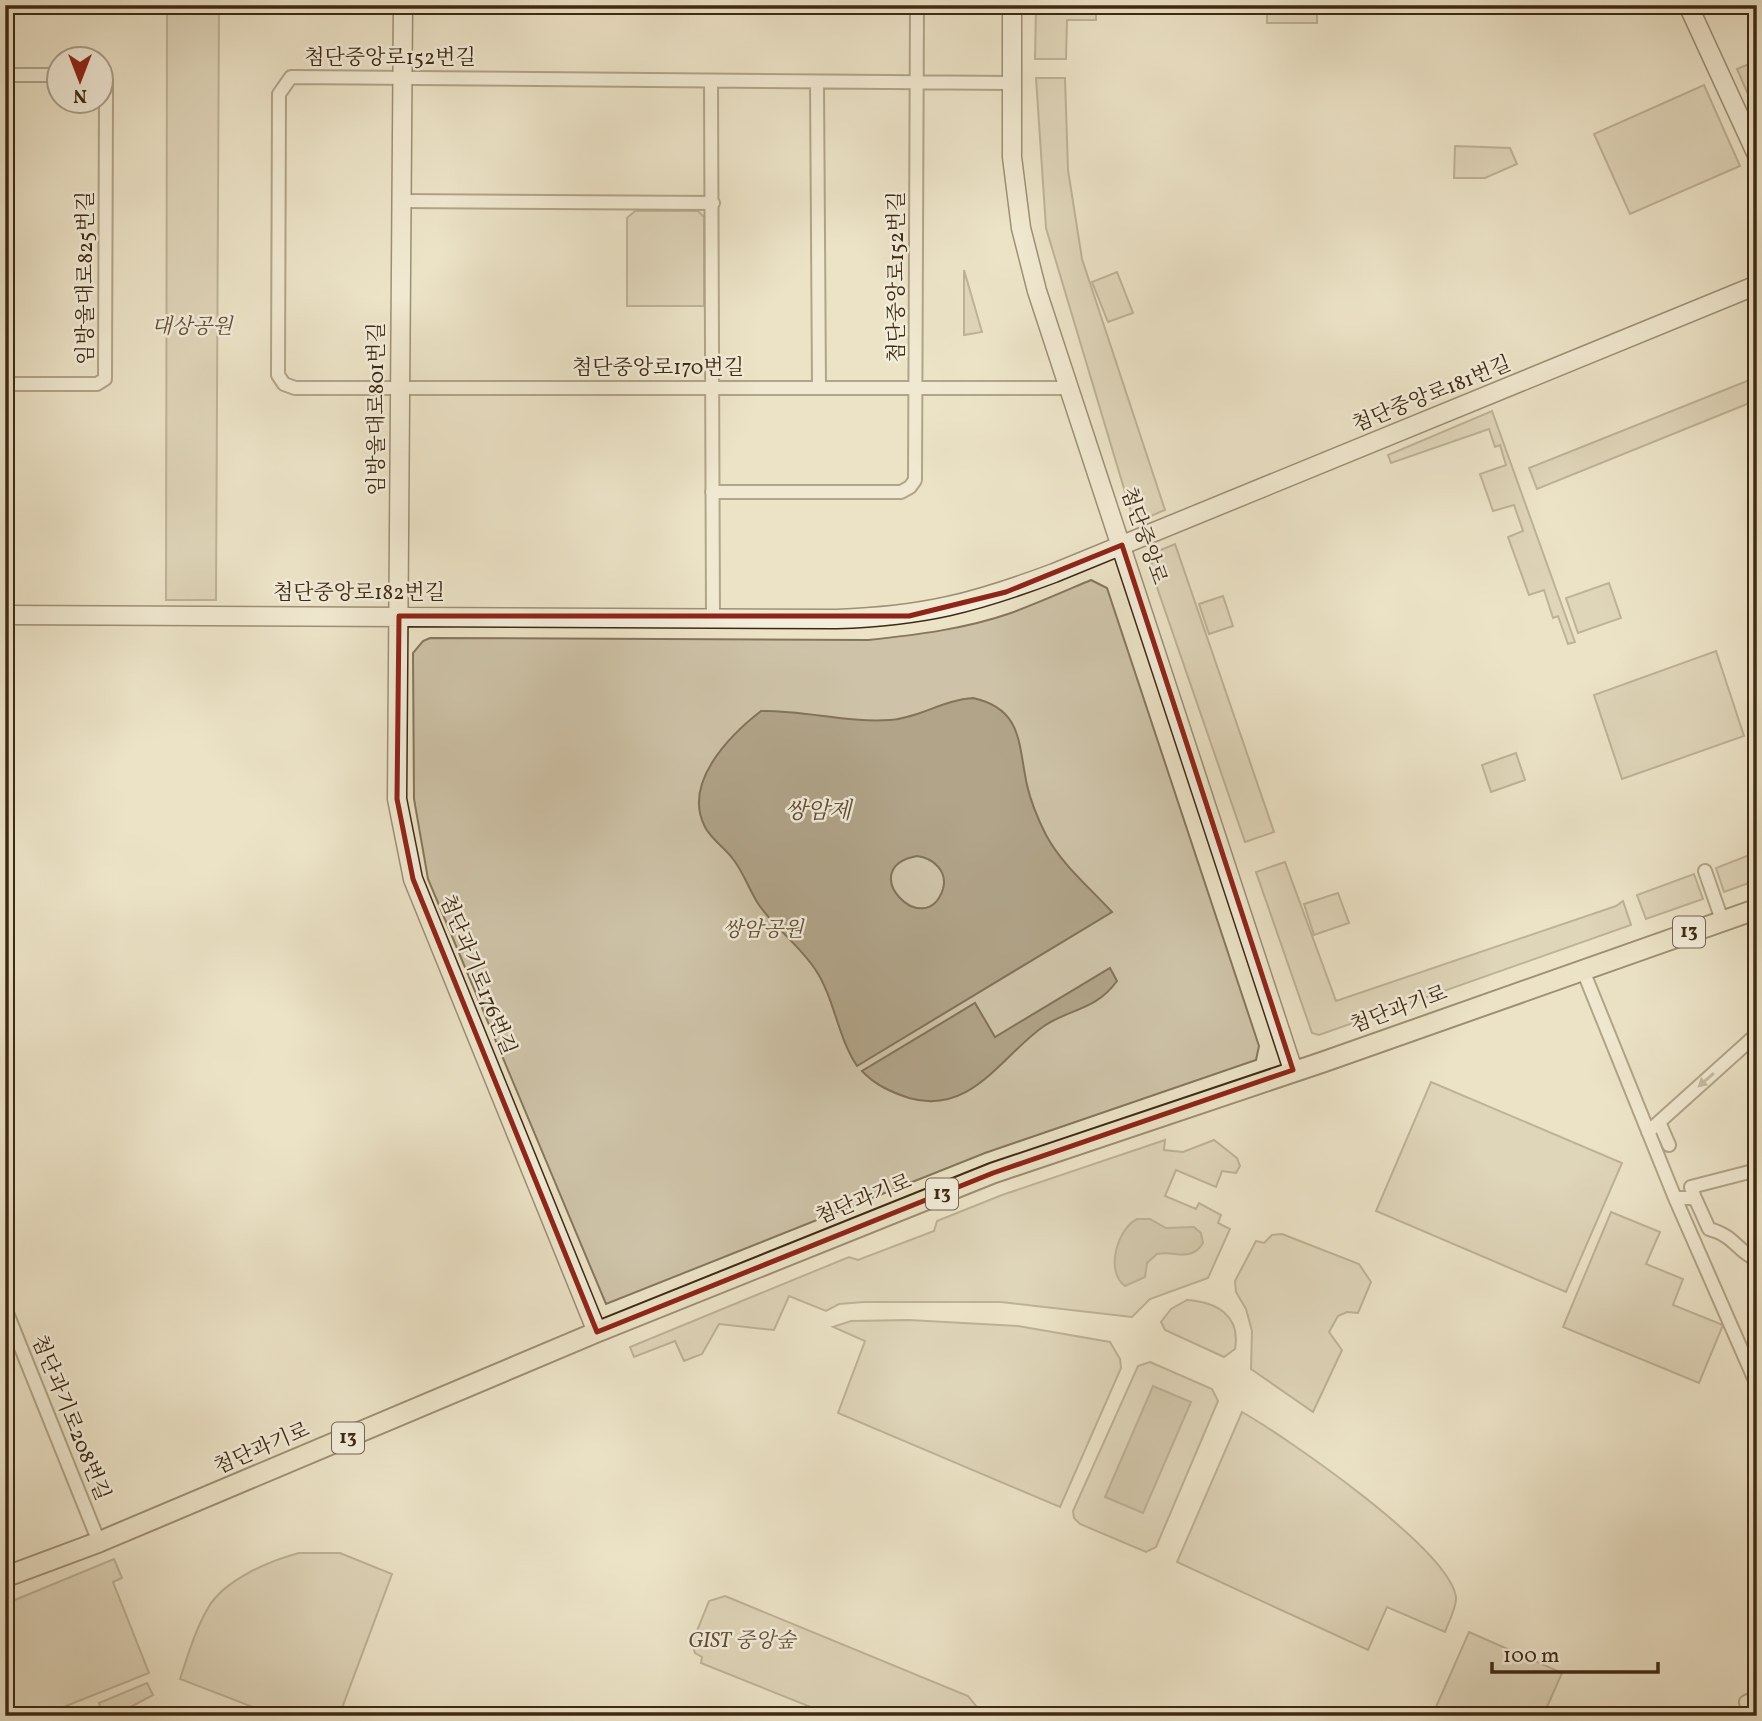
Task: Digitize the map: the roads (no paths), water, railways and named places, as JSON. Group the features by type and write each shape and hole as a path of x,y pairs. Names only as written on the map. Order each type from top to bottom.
{"main road":[{"name":"첨단과기로","path":"5,1577 99,1542 597,1332 993,1173 1757,909"}],"street":[{"name":"임방울대로801번길","path":"399,616 403,5"},
{"name":"첨단중앙로152번길","path":"916,388 917,5"},
{"name":"첨단중앙로","path":"1012,5 1012,157 1021,228 1067,388 1122,545 1293,1070"},
{"path":"1688,5 1757,155"},
{"path":"5,75 46,75"},
{"name":"첨단중앙로152번길","path":"401,387 289,387 278,375 281,88 291,78 1011,83"},
{"path":"711,81 713,619"},
{"path":"817,82 819,387"},
{"name":"임방울대로825번길","path":"5,384 97,384 105,379 106,116"},
{"path":"401,201 713,203"},
{"name":"첨단중앙로181번길","path":"1122,545 1757,285"},
{"name":"첨단중앙로170번길","path":"401,387 1067,388"},
{"path":"712,492 901,492 910,488 915,480 916,388"},
{"name":"첨단중앙로182번길","path":"5,615 881,618 938,611 1006,592 1122,545"},
{"name":"첨단과기로176번길","path":"399,616 397,799 413,879 597,1332"},
{"path":"1704,871 1721,920"},
{"path":"1582,968 1675,1198 1757,1385"},
{"path":"1648,1132 1757,1034"},
{"path":"1659,1122 1669,1145"},
{"path":"1757,1170 1691,1187 1709,1228 1728,1234 1748,1256 1757,1260"},
{"path":"1675,1198 1695,1198"},
{"name":"첨단과기로208번길","path":"5,1308 99,1542"},
{"path":"1749,1716 1746,1702 1757,1697"}],"water":[{"name":"쌍암제","path":"973,698 989,703 1001,710 1010,720 1019,742 1031,798 1046,835 1068,866 1112,912 857,1066 815,969 765,913 737,864 705,827 700,810 704,777 736,733 761,711 858,720 890,720 901,719 962,699","holes":["917,856 938,866 944,882 934,904 922,908 910,905 899,897 892,886 892,874 899,863"]},
{"path":"1110,968 1117,981 1109,991 1091,1004 1044,1026 984,1080 950,1099 931,1101 909,1098 884,1088 862,1071 975,1003 995,1037"},
{"path":"1137,1219 1150,1219 1166,1228 1194,1227 1201,1233 1203,1243 1193,1253 1157,1254 1147,1263 1145,1277 1125,1286 1116,1271 1116,1251 1124,1232"},
{"path":"1153,1386 1191,1402 1143,1513 1105,1497"}],"park label":[{"name":"대상공원","path":"192,327"},
{"name":"쌍암공원","path":"763,930"},
{"name":"GIST 중앙숲","path":"742,1641"}]}
